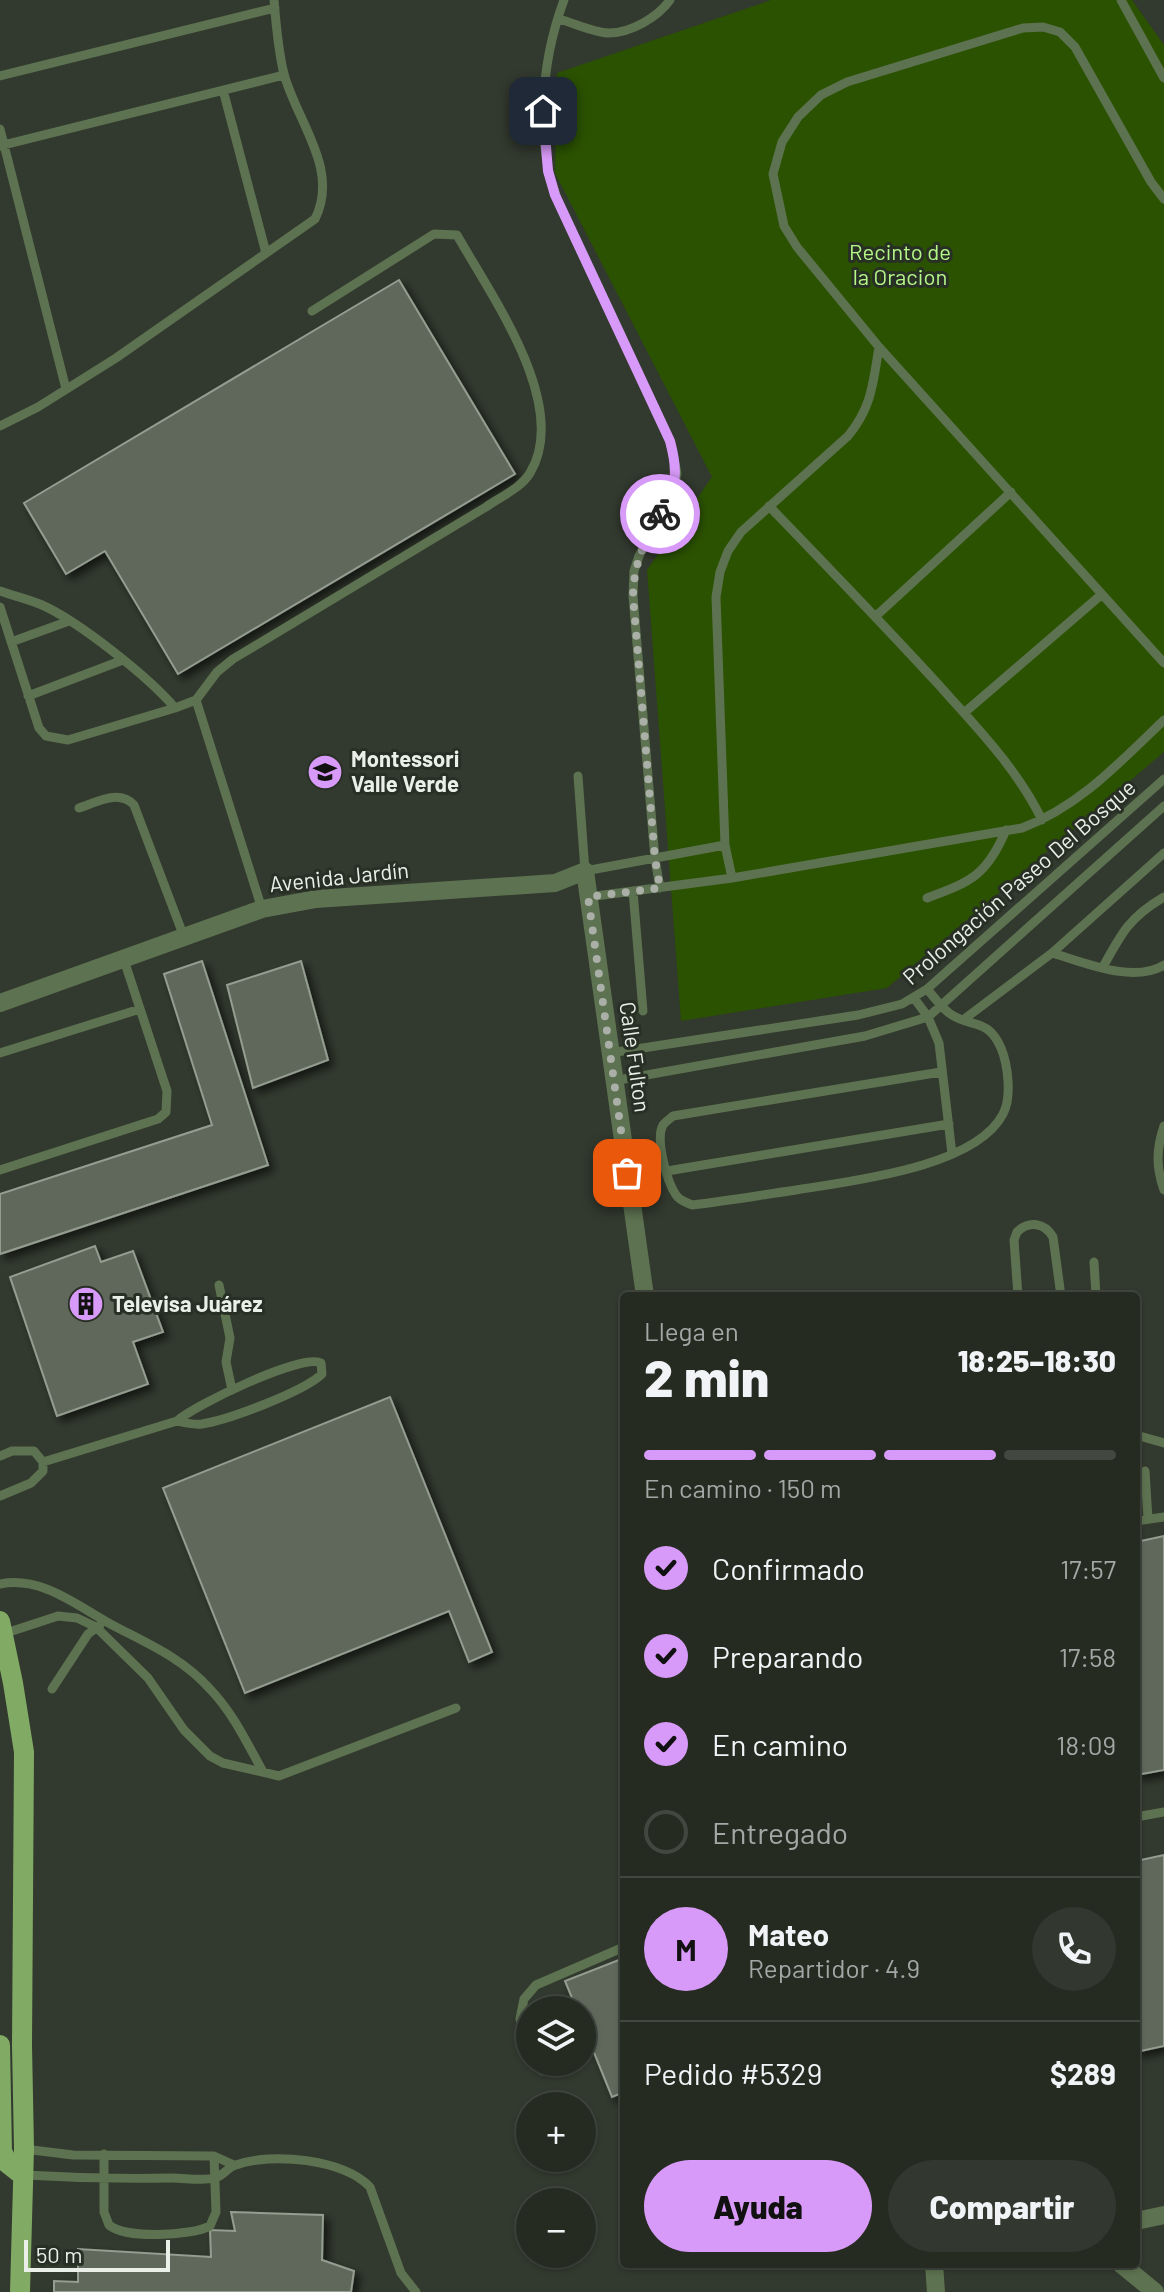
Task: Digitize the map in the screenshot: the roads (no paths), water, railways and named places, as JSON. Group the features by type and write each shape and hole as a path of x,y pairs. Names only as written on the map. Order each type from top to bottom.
{"main road":[{"path":"2,1628 24,1752 24,2149 20,2292"},
{"path":"0,2045 2,2151 8,2164 22,2175"}],"street":[{"name":"Avenida Jardín","path":"0,1003 262,909 316,899 555,883 585,871"},
{"name":"Calle Fulton","path":"585,871 644,1292"},
{"name":"Avenida Jardín","path":"555,883 588,897"},
{"path":"1140,2220 1164,2215"},
{"path":"934,2268 936,2292"},
{"path":"1126,2268 1155,2292"}],"lane":[{"path":"564,0 543,111 548,171 555,195 670,441 677,473 674,488 648,536 634,571 633,596 660,888"},
{"path":"559,19 609,33 641,24 670,0"},
{"path":"1121,0 1164,78"},
{"path":"0,76 274,4 284,75 321,166 324,190 315,219 116,358 27,414 0,426"},
{"path":"1164,199 1151,182 1075,47 1060,32 1043,27 1005,32 847,82 821,95 798,117 782,142 773,174 784,226 797,247 879,347 1164,663"},
{"path":"2,145 284,75"},
{"path":"223,90 266,253"},
{"path":"0,129 66,389"},
{"path":"0,607 39,728 46,736 58,740 103,731 196,700 217,672 233,659 516,488 529,475 540,429 538,398 512,333 457,235 434,234 312,311"},
{"path":"732,878 725,845 716,597 720,572 728,551 741,532 861,421 871,396 879,347"},
{"path":"876,616 1011,492"},
{"path":"769,506 876,616 964,713 1024,785 1042,820"},
{"path":"0,591 43,605 69,621 123,660 175,708"},
{"path":"964,713 1101,595"},
{"path":"11,642 69,621"},
{"path":"28,696 123,660"},
{"path":"196,700 262,909"},
{"path":"588,897 732,878 1006,830 1042,820 1085,794 1164,720"},
{"path":"578,776 585,871 725,845"},
{"name":"Prolongación Paseo Del Bosque","path":"610,1053 858,1015 914,998 1164,779"},
{"path":"79,808 114,797 129,799 134,805 184,937"},
{"name":"Prolongación Paseo Del Bosque","path":"613,1081 865,1036 928,1017 1164,806"},
{"path":"927,898 960,886 985,869 1006,830"},
{"path":"963,1020 1052,953 1164,853"},
{"path":"633,891 643,1011"},
{"path":"1103,967 1127,926 1141,911 1164,897"},
{"path":"1052,953 1103,967 1146,972 1164,965"},
{"path":"0,1170 158,1119 166,1112 167,1091 124,960"},
{"path":"927,989 942,1006 963,1020 986,1027 1001,1048 1008,1094 1004,1112 971,1144 952,1154 882,1176 692,1205 675,1194 660,1137 663,1125 673,1116 941,1072"},
{"path":"914,998 928,1017 939,1043 952,1154"},
{"path":"0,1053 140,1009"},
{"path":"667,1171 949,1124"},
{"path":"1164,1126 1158,1144 1157,1166 1164,1190"},
{"path":"1018,1292 1014,1240 1017,1232 1028,1224 1039,1225 1053,1237 1060,1292"},
{"path":"1094,1262 1096,1292"},
{"path":"219,1285 230,1338 226,1362 232,1390"},
{"path":"43,1462 177,1421 198,1406 301,1362 317,1360 323,1368 316,1380 303,1387 242,1411 204,1424 177,1421"},
{"path":"1140,1436 1164,1443"},
{"path":"0,1456 12,1451 34,1451 43,1462 39,1478 0,1496"},
{"path":"1145,1471 1148,1519"},
{"path":"1140,1520 1164,1517"},
{"path":"0,1584 33,1585 60,1596 169,1654 193,1671 229,1710 263,1772"},
{"path":"2,1628 58,1616 77,1618 96,1627 148,1678 184,1730 210,1756 223,1763 279,1776 456,1708"},
{"path":"52,1689 73,1655 96,1627 107,1621"},
{"path":"1140,1816 1164,1812"},
{"path":"527,1996 536,1985 620,1949"},
{"path":"24,2149 73,2155 214,2156 234,2165"},
{"path":"104,2154 104,2212 109,2225 118,2231 153,2233 194,2233 210,2226 216,2212 214,2156"},
{"path":"22,2175 105,2179 216,2178 234,2165 263,2160 294,2159 332,2166 361,2179 377,2201 401,2273 416,2292"}],"place":[{"name":"Montessori Valle Verde","path":"325,772"},
{"name":"Televisa Juárez","path":"86,1304"}],"park label":[{"name":"Recinto de la Oracion","path":"900,264"}]}
